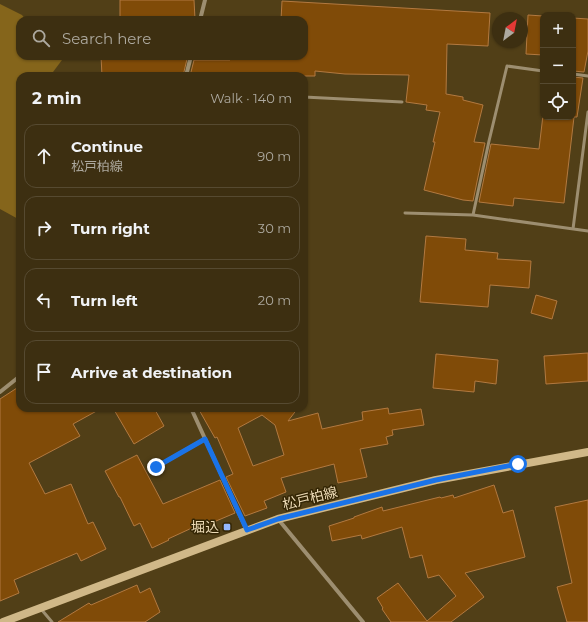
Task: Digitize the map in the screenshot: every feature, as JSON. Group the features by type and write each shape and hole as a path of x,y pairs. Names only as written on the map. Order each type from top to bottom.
{"main road":[{"name":"松戸柏線","path":"3,622 278,519 436,480 588,452"}],"street":[{"path":"201,16 205,0"},
{"path":"187,72 190,60"},
{"path":"0,392 16,379"},
{"path":"193,412 247,530"},
{"path":"156,467 205,439"},
{"path":"278,519 363,622"}],"lane":[{"path":"473,215 507,66 540,71"},
{"path":"576,74 588,76"},
{"path":"308,97 402,102"},
{"path":"572,229 588,112"},
{"path":"405,213 473,215 588,231"},
{"path":"41,609 52,622"}],"shaded area":[{"path":"0,4 23,16 16,16 16,60 62,60 53,72 16,72 16,218 0,209"}],"building":[{"path":"120,0 194,0 195,16 120,16"},
{"path":"282,1 490,13 488,46 447,44 446,94 463,97 463,100 483,105 474,142 485,143 473,201 463,200 424,190 440,112 426,110 427,105 406,102 409,75 345,74 315,71 315,76 308,76 308,72 191,72 194,60 308,60 308,16 281,16"},
{"path":"528,15 540,16 540,55 526,54 526,48 528,48"},
{"path":"576,18 588,19 588,51 584,72 576,71"},
{"path":"101,60 187,60 184,72 102,72"},
{"path":"576,77 583,78 576,117"},
{"path":"542,120 574,120 564,203 514,198 513,206 479,202 491,144 539,149"},
{"path":"426,236 466,239 465,250 498,253 497,259 531,261 529,288 490,285 488,307 420,302"},
{"path":"536,295 557,301 552,319 531,313"},
{"path":"588,353 588,381 546,384 544,356"},
{"path":"436,354 498,360 496,384 475,381 474,392 433,388"},
{"path":"16,389 16,412 95,412 73,424 80,436 29,463 45,494 71,484 88,524 93,522 106,549 81,561 77,553 14,580 19,593 0,601 0,399"},
{"path":"388,408 389,414 421,409 424,425 392,430 393,435 386,437 388,444 360,449 367,477 338,483 334,464 281,478 286,492 264,501 267,508 245,516 226,477 233,474 217,437 215,438 200,412 295,412 288,421 318,413 322,429 363,420 362,412","holes":["262,415 275,425 284,455 253,466 238,428"]},
{"path":"115,412 156,412 164,426 134,444"},
{"path":"137,455 163,504 220,480 235,513 209,524 207,521 152,548 140,523 134,526 105,471"},
{"path":"494,485 503,513 513,510 525,557 465,573 484,597 451,622 391,622 382,609 383,608 377,598 398,583 427,621 456,596 439,575 428,578 422,555 410,558 402,527 362,539 361,535 332,541 329,526 382,507 383,511 440,497 453,495 454,498"},
{"path":"588,500 588,622 567,622 557,587 572,583 555,507"},
{"path":"137,585 140,593 150,588 160,612 145,622 58,622 89,603 91,605"}],"place":[{"name":"堀込","path":"227,527"}],"route":[{"path":"156,467 205,439 247,530 278,519 436,480 518,464"}]}
